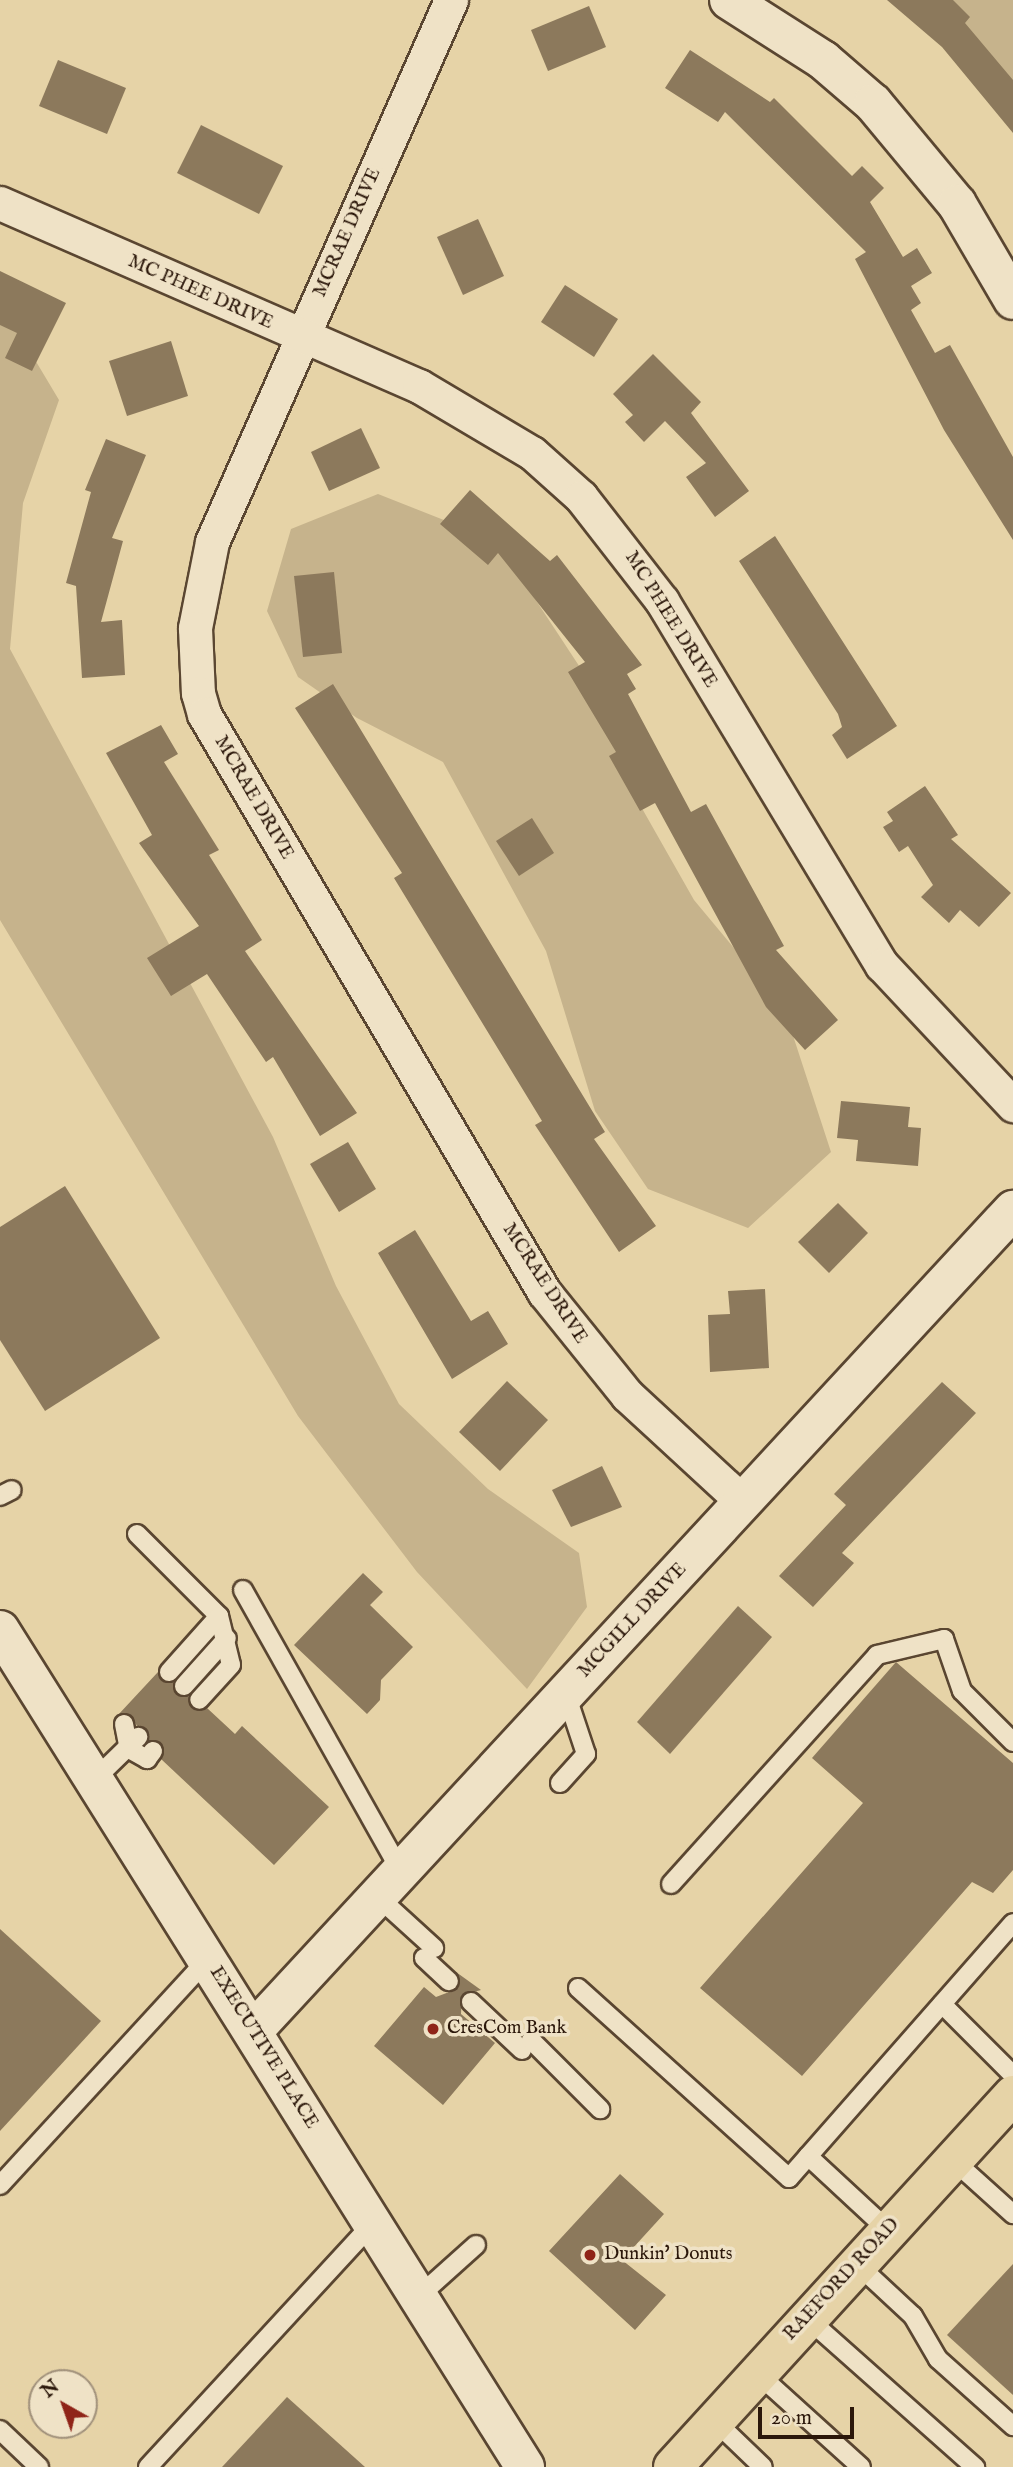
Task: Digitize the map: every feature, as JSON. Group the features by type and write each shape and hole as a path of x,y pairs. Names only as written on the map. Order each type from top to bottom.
{"main road":[{"name":"RAEFORD ROAD","path":"673,2467 1010,2099"}],"street":[{"name":"MCRAE DRIVE","path":"451,0 212,542 200,584 195,671 204,714 551,1301 627,1395 743,1502"},
{"path":"729,0 823,60 873,103 957,204 1013,300"},
{"name":"MC PHEE DRIVE","path":"0,203 477,417 581,497 662,601 882,965 1013,1105"},
{"name":"MCGILL DRIVE","path":"253,2031 1013,1210"},
{"name":"EXECUTIVE PLACE","path":"0,1630 525,2467"}],"lane":[{"path":"137,1534 219,1616 227,1638 231,1665 199,1700"},
{"path":"243,1590 389,1885 429,1953 449,1981"},
{"path":"169,1672 219,1616"},
{"path":"184,1686 227,1638"},
{"path":"671,1884 877,1655 944,1640 962,1691 1013,1742"},
{"path":"560,1783 586,1754 566,1694"},
{"path":"124,1724 133,1743 147,1759 153,1751"},
{"path":"94,1780 133,1743"},
{"path":"578,1988 789,2178 1013,1923"},
{"path":"0,2185 208,1959"},
{"path":"471,2002 600,2109"},
{"path":"942,2004 1010,2099"},
{"path":"808,2156 888,2230"},
{"path":"953,2160 1013,2214"},
{"path":"148,2467 372,2224"},
{"path":"418,2297 477,2245"},
{"path":"857,2264 913,2316 938,2358 1013,2426"},
{"path":"807,2318 975,2467"},
{"path":"757,2373 861,2467"},
{"path":"715,2421 763,2467"},
{"path":"0,2430 39,2467"}],"shaded area":[{"path":"922,0 1013,0 1013,84"},
{"path":"0,313 13,323 59,400 23,503 10,649 273,1137 336,1286 399,1404 488,1489 579,1553 587,1607 527,1689 417,1572 298,1416 0,920"},
{"path":"378,494 497,541 587,678 631,789 694,900 784,1008 831,1152 748,1228 648,1189 595,1111 546,951 443,762 357,718 298,677 267,611 291,529"}],"building":[{"path":"887,0 953,0 970,17 965,23 1013,80 1013,133 942,47"},
{"path":"589,6 606,47 548,71 531,30"},
{"path":"690,50 770,102 774,98 852,176 862,166 884,188 870,202 903,257 917,248 932,273 911,286 921,303 911,310 935,353 950,345 1013,457 1013,540 944,430 855,259 866,252 725,112 718,122 665,88"},
{"path":"58,60 126,88 107,134 39,106"},
{"path":"201,125 283,166 259,214 177,173"},
{"path":"478,219 504,276 463,295 437,237"},
{"path":"0,271 66,303 32,371 5,358 17,333 0,325"},
{"path":"565,285 618,319 594,357 541,322"},
{"path":"171,341 188,396 127,416 109,361"},
{"path":"653,354 701,402 691,413 749,491 715,517 686,477 706,463 665,421 644,442 625,422 633,415 613,394"},
{"path":"361,428 380,468 329,491 311,452"},
{"path":"106,439 146,455 112,538 123,541 101,622 122,620 125,675 82,678 76,586 66,583 91,492 85,490"},
{"path":"470,490 550,561 557,555 642,665 627,674 636,689 628,694 691,812 706,804 784,946 776,950 838,1020 805,1050 766,1007 655,803 640,811 609,756 616,752 568,672 585,662 498,553 488,565 440,524"},
{"path":"775,536 897,726 847,759 832,735 842,727 838,714 739,561"},
{"path":"334,572 342,653 303,657 294,576"},
{"path":"333,684 605,1132 594,1139 656,1226 619,1252 535,1125 542,1121 394,878 402,873 295,708"},
{"path":"161,725 178,754 164,762 219,850 209,855 262,940 245,951 357,1113 320,1136 273,1057 266,1062 207,974 171,996 147,958 199,926 139,843 152,835 106,753"},
{"path":"925,786 958,835 951,839 1011,893 979,927 960,910 949,923 921,897 933,885 908,846 899,852 883,827 893,821 887,812"},
{"path":"532,818 554,853 519,876 496,841"},
{"path":"841,1101 910,1107 908,1127 921,1128 918,1166 856,1161 858,1140 837,1138"},
{"path":"348,1142 376,1189 339,1212 310,1164"},
{"path":"65,1186 160,1338 45,1411 0,1340 0,1227"},
{"path":"838,1203 868,1233 829,1273 798,1242"},
{"path":"415,1230 471,1321 488,1311 508,1344 452,1379 378,1253"},
{"path":"765,1289 769,1368 710,1372 708,1315 730,1314 728,1291"},
{"path":"507,1381 548,1420 500,1471 459,1432"},
{"path":"942,1382 976,1413 842,1553 854,1563 813,1607 779,1576 846,1505 834,1494"},
{"path":"602,1466 622,1507 571,1527 552,1490"},
{"path":"363,1573 383,1592 370,1605 413,1647 381,1680 380,1700 367,1714 294,1645"},
{"path":"738,1606 772,1637 670,1754 637,1722"},
{"path":"896,1662 1013,1763 1013,1870 993,1893 972,1882 802,2076 700,1988 863,1803 812,1758"},
{"path":"158,1672 162,1681 173,1682 177,1695 188,1696 192,1709 207,1708 235,1734 242,1726 329,1807 274,1865 161,1759 160,1742 149,1741 128,1714 118,1715"},
{"path":"0,1929 101,2021 0,2131"},
{"name":"CresCom Bank","path":"456,1972 481,1990 462,1995 461,2014 495,2043 443,2105 374,2046 424,1987 436,1997 457,1989"},
{"name":"Dunkin' Donuts","path":"620,2174 664,2214 622,2260 666,2295 635,2330 549,2251"},
{"path":"1013,2264 1013,2395 947,2335"},
{"path":"287,2397 365,2467 222,2467"}],"place":[{"name":"CresCom Bank","path":"433,2029"},
{"name":"Dunkin' Donuts","path":"590,2255"}]}
